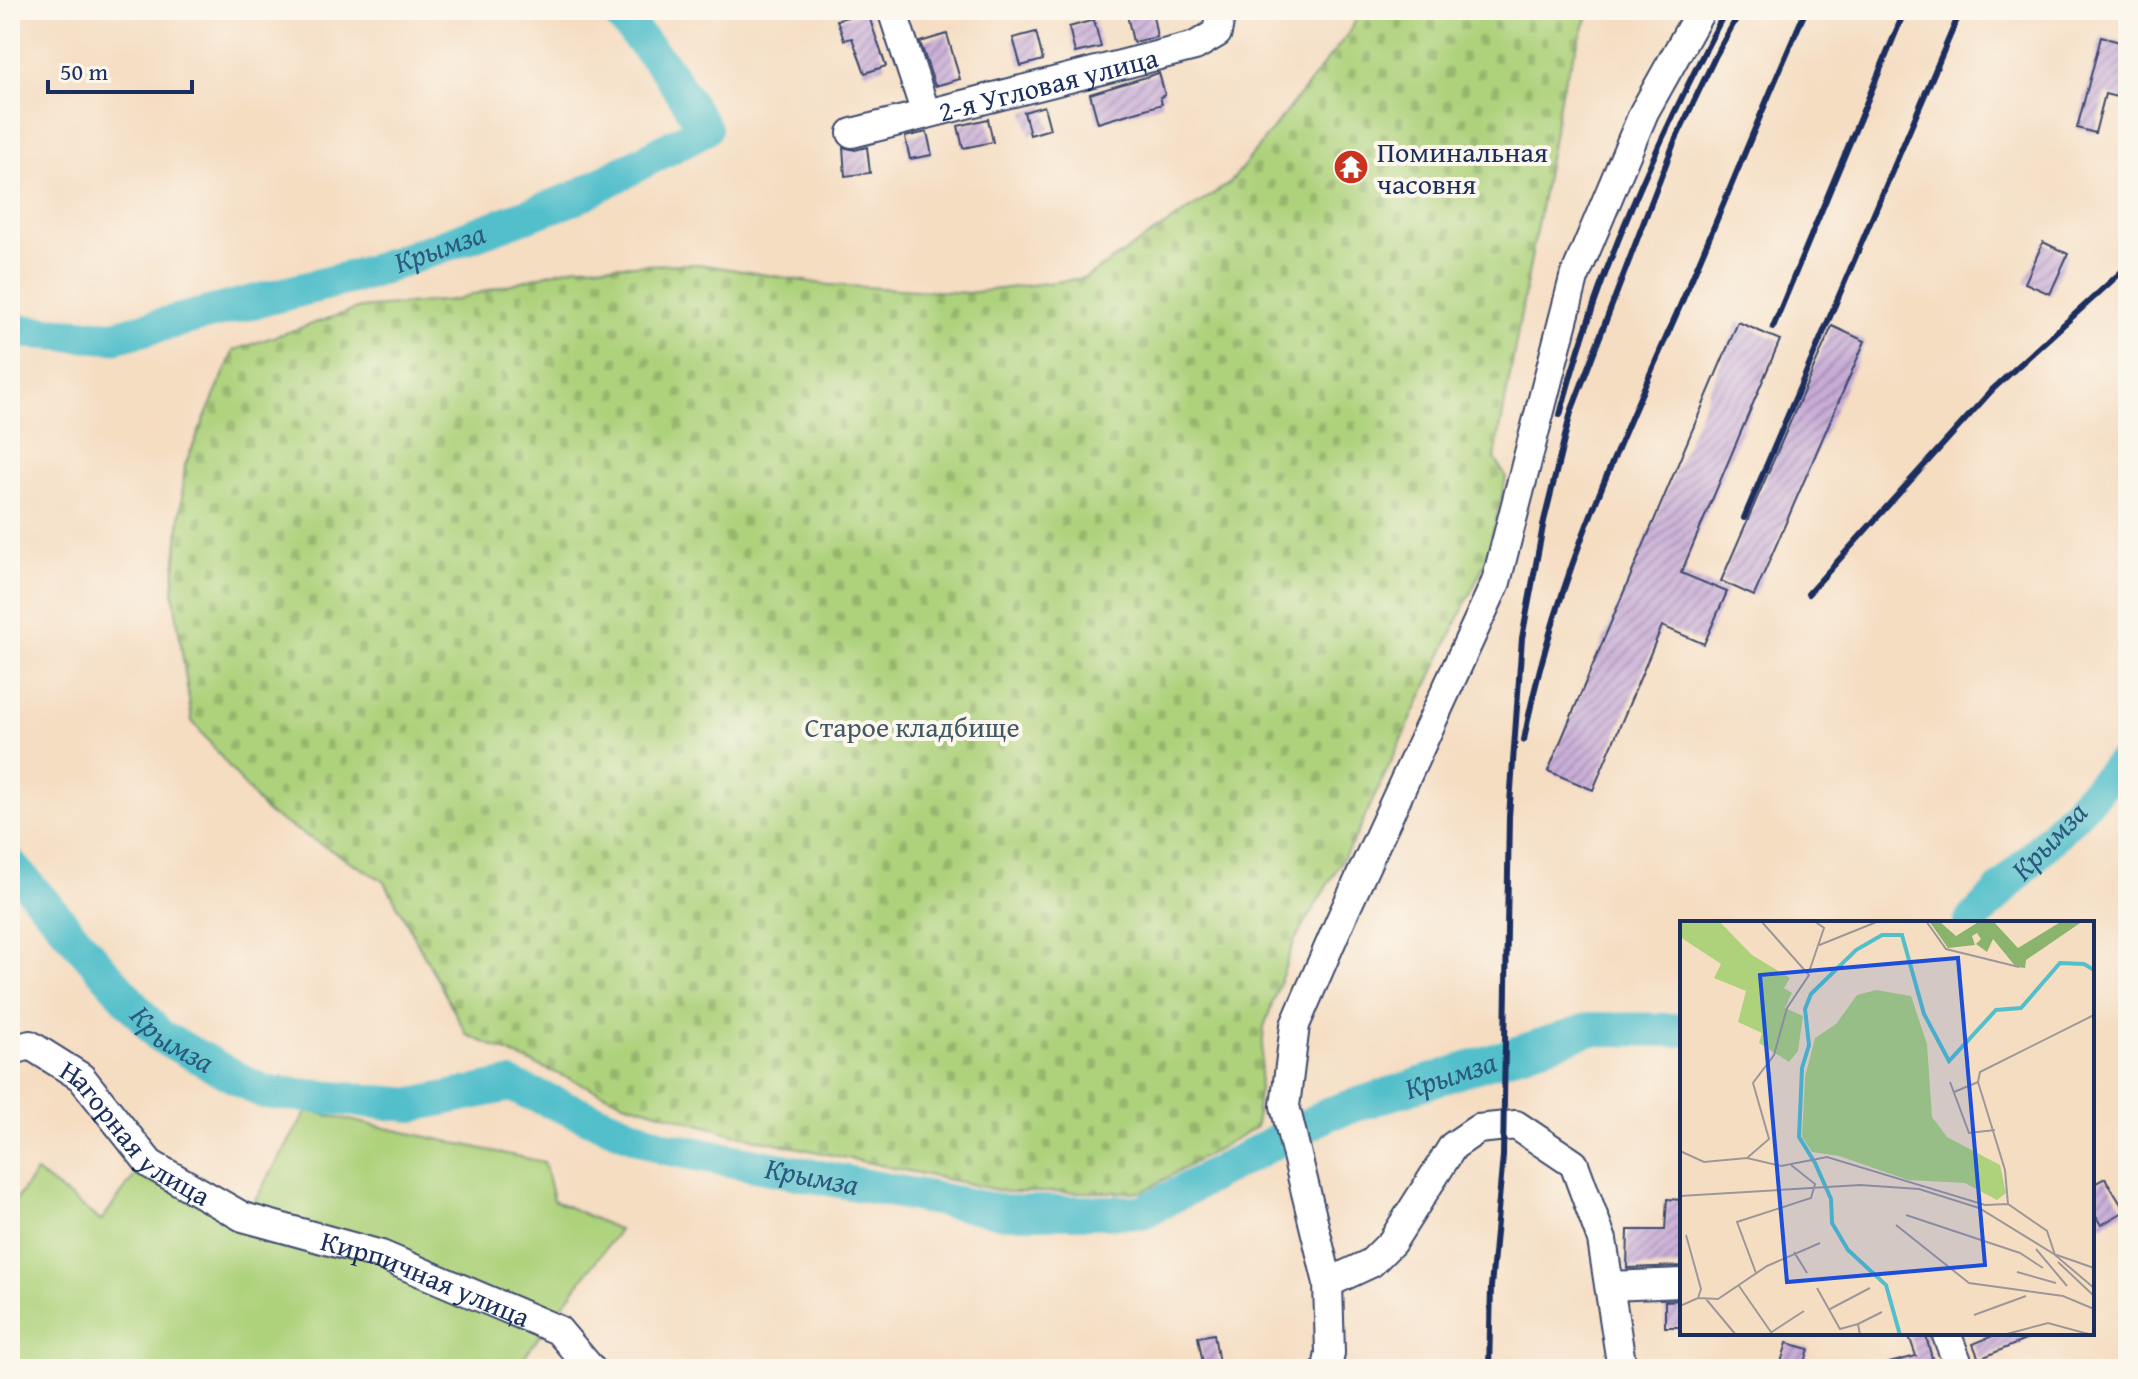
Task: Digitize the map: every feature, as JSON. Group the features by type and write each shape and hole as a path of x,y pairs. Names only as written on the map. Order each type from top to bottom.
{"street":[{"path":"892,10 926,114"},
{"name":"2-я Угловая улица","path":"852,133 1195,46 1217,33 1221,10"},
{"path":"1327,1369 1330,1353 1328,1283 1285,1106 1295,1025 1496,582 1574,278 1644,112 1701,10"},
{"name":"Нагорная улица","path":"17,1046 81,1077 150,1164 243,1217"},
{"path":"1328,1283 1371,1263 1392,1242 1453,1146 1478,1129 1516,1125 1574,1164 1602,1240 1622,1369"},
{"name":"Кирпичная улица","path":"243,1217 381,1255 558,1330 591,1369"},
{"path":"1610,1286 1680,1283"},
{"path":"1947,1335 1960,1369"}],"green space":[{"name":"Старое кладбище","path":"1361,10 1590,10 1562,87 1495,458 1506,478 1487,558 1356,836 1294,942 1264,1027 1256,1127 1142,1192 1007,1192 733,1134 624,1102 467,1035 385,882 266,812 192,721 173,590 185,465 234,350 360,308 453,300 577,266 699,264 829,285 968,293 1085,278 1230,183 1350,31"},
{"path":"307,1111 544,1162 553,1200 619,1230 515,1369 10,1369 10,1208 36,1172 101,1221 139,1170 240,1226"}],"building":[{"path":"1126,10 1152,10 1157,37 1133,42"},
{"path":"867,11 886,66 865,73 852,38 844,40 837,20"},
{"path":"1094,20 1101,47 1075,53 1069,27"},
{"path":"1036,32 1043,60 1021,66 1013,38"},
{"path":"947,34 960,79 935,86 920,42"},
{"path":"2101,37 2128,44 2128,100 2105,94 2095,133 2077,128"},
{"path":"1159,73 1165,95 1160,97 1162,104 1098,123 1090,94"},
{"path":"1044,106 1050,129 1030,135 1024,112"},
{"path":"988,119 993,142 963,148 958,126"},
{"path":"927,132 932,155 910,159 905,137"},
{"path":"843,147 855,150 867,147 870,173 845,176"},
{"path":"2043,242 2068,254 2050,294 2025,283"},
{"path":"1738,322 1780,340 1681,573 1727,592 1704,644 1662,626 1593,790 1548,771"},
{"path":"1832,326 1865,341 1754,596 1721,581"},
{"path":"2105,1178 2125,1211 2101,1225 2094,1213 2094,1184"},
{"path":"1667,1199 1680,1200 1680,1266 1627,1268 1628,1230 1665,1230"},
{"path":"1680,1300 1680,1327 1665,1327 1665,1301"},
{"path":"1214,1334 1220,1369 1204,1369 1198,1337"},
{"path":"1909,1335 1926,1335 1935,1369 1886,1369 1885,1364 1916,1356"},
{"path":"1995,1335 2038,1335 1979,1359 1973,1344"},
{"path":"1787,1343 1809,1349 1803,1369 1779,1369"}],"waterway":[{"name":"Крымза","path":"10,331 113,337 368,273 575,198 705,129 667,70 615,10"},
{"name":"Крымза","path":"1972,921 2128,757"},
{"name":"Крымза","path":"10,864 160,1036 263,1092 413,1105 510,1085 665,1148 1005,1212 1143,1212 1328,1114 1591,1029 1680,1030"}],"railway":[{"path":"1560,415 1592,310 1631,208 1726,10"},
{"path":"1489,1369 1491,1287 1503,1156 1509,817 1522,638 1544,521 1571,412 1674,143 1741,10"},
{"path":"1524,740 1551,628 1589,519 1806,10"},
{"path":"1773,327 1905,10"},
{"path":"1744,518 1961,10"},
{"path":"1808,594 1993,389 2128,266"}],"place":[{"name":"Поминальная часовня","path":"1351,167"}]}
